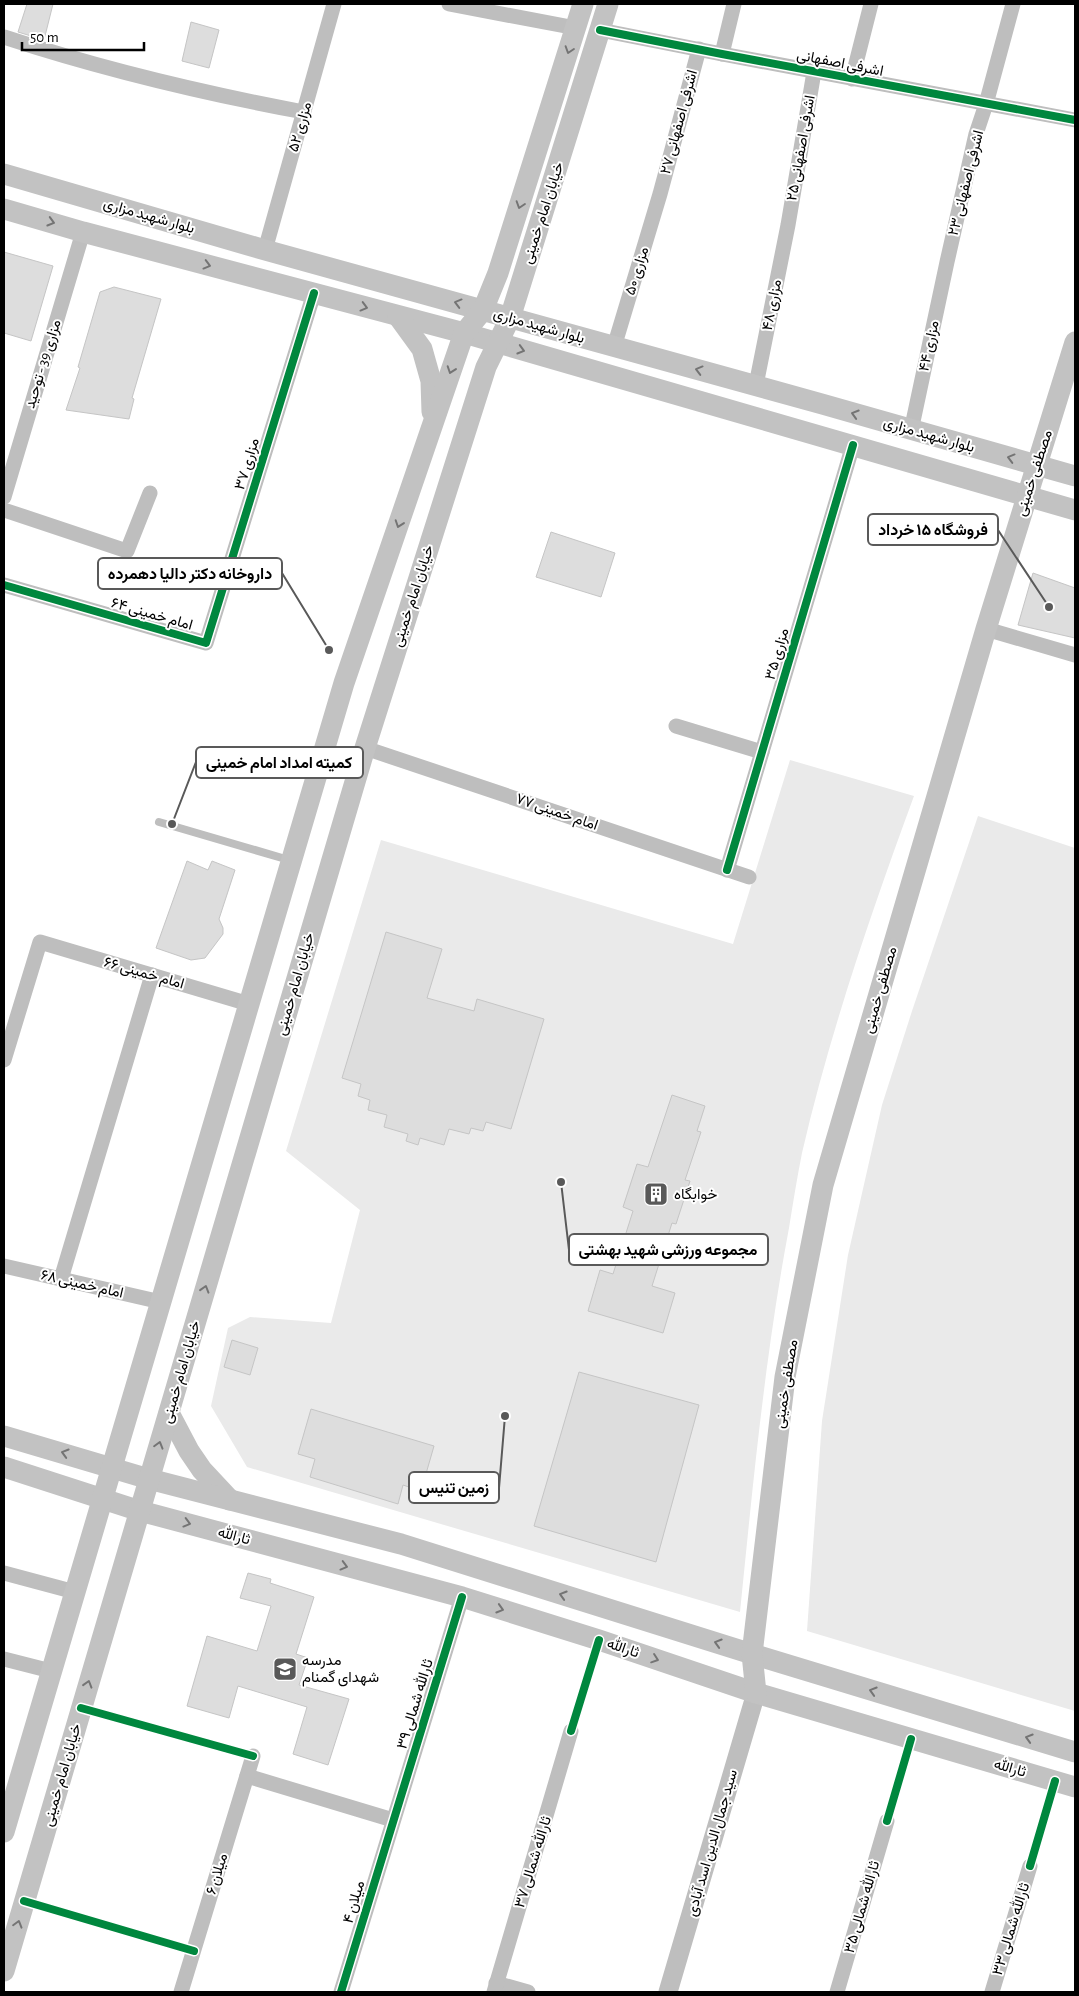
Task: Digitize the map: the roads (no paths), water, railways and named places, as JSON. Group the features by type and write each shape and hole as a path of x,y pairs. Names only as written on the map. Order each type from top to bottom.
{"main road":[{"name":"خیابان امام خمینی","path":"4,1832 344,683 464,333 484,310 498,273 583,4"},
{"name":"خیابان امام خمینی","path":"4,1971 365,748 486,367 510,318 608,4"},
{"name":"بلوار شهید مزاری","path":"4,174 265,250 756,385 911,431 1075,476"},
{"name":"بلوار شهید مزاری","path":"4,209 83,232 464,333 1075,510"},
{"path":"398,316 422,349 431,381 432,427"},
{"name":"مصطفی خمینی","path":"756,1693 752,1654 785,1377 823,1185 986,628 1075,342"},
{"path":"168,1413 202,1470 230,1500"},
{"path":"4,1436 149,1479 401,1544 752,1654 1075,1752"},
{"path":"4,1468 103,1498"},
{"name":"ثارالله","path":"103,1498 140,1511 462,1597 599,1640 756,1693 1075,1787"}],"street":[{"name":"مزاری ۵۲","path":"265,250 334,4"},
{"path":"449,4 576,28"},
{"path":"722,54 734,4"},
{"path":"852,79 871,4"},
{"name":"اشرفی اصفهانی ۲۳","path":"947,262 976,134 1013,4"},
{"name":"اشرفی اصفهانی","path":"600,30 1075,120"},
{"path":"4,38 71,59 218,96 304,112"},
{"name":"اشرفی اصفهانی ۲۷","path":"660,194 699,49"},
{"name":"اشرفی اصفهانی ۲۵","path":"788,225 814,72"},
{"name":"مزاری ۵۰","path":"614,347 660,194"},
{"name":"مزاری ۴۸","path":"756,385 788,225"},
{"name":"مزاری 39 - توحید","path":"4,497 83,232"},
{"name":"مزاری ۴۴","path":"911,431 947,262"},
{"name":"مزاری ۳۷","path":"206,644 314,293"},
{"name":"مزاری ۳۵","path":"727,870 853,445"},
{"path":"4,510 127,551 150,493"},
{"name":"امام خمینی ۶۴","path":"4,585 206,644"},
{"path":"986,628 1075,655"},
{"path":"676,726 762,752"},
{"name":"امام خمینی ۷۷","path":"365,748 749,877"},
{"name":"امام خمینی ۶۶","path":"4,1060 40,942 249,1004"},
{"path":"61,1279 152,975"},
{"name":"امام خمینی ۶۸","path":"4,1266 161,1302"},
{"path":"4,1573 75,1592"},
{"name":"ثارالله شمالی ۳۹","path":"393,1820 462,1597"},
{"path":"4,1659 52,1671"},
{"name":"سید جمال الدین اسد آبادی","path":"668,1992 756,1693"},
{"name":"ثارالله شمالی ۳۷","path":"495,1987 572,1731"},
{"name":"میلان ۶","path":"182,1992 253,1756"},
{"path":"247,1776 393,1820"},
{"name":"میلان ۴","path":"341,1992 393,1820"},
{"name":"ثارالله شمالی ۳۵","path":"837,1992 887,1821"},
{"name":"ثارالله شمالی ۳۳","path":"992,1992 1030,1866"},
{"path":"495,1987 528,1992"}],"lane":[{"path":"159,822 292,860"}],"place":[{"name":"فروشگاه ۱۵ خرداد","path":"1049,607"},
{"name":"داروخانه دکتر دالیا دهمرده","path":"329,650"},
{"name":"کمیته امداد امام خمینی","path":"172,824"},
{"name":"مجموعه ورزشی شهید بهشتی","path":"561,1182"},
{"name":"خوابگاه","path":"656,1194"},
{"name":"زمین تنیس","path":"505,1416"},
{"name":"مدرسه شهدای گمنام","path":"285,1669"}]}
